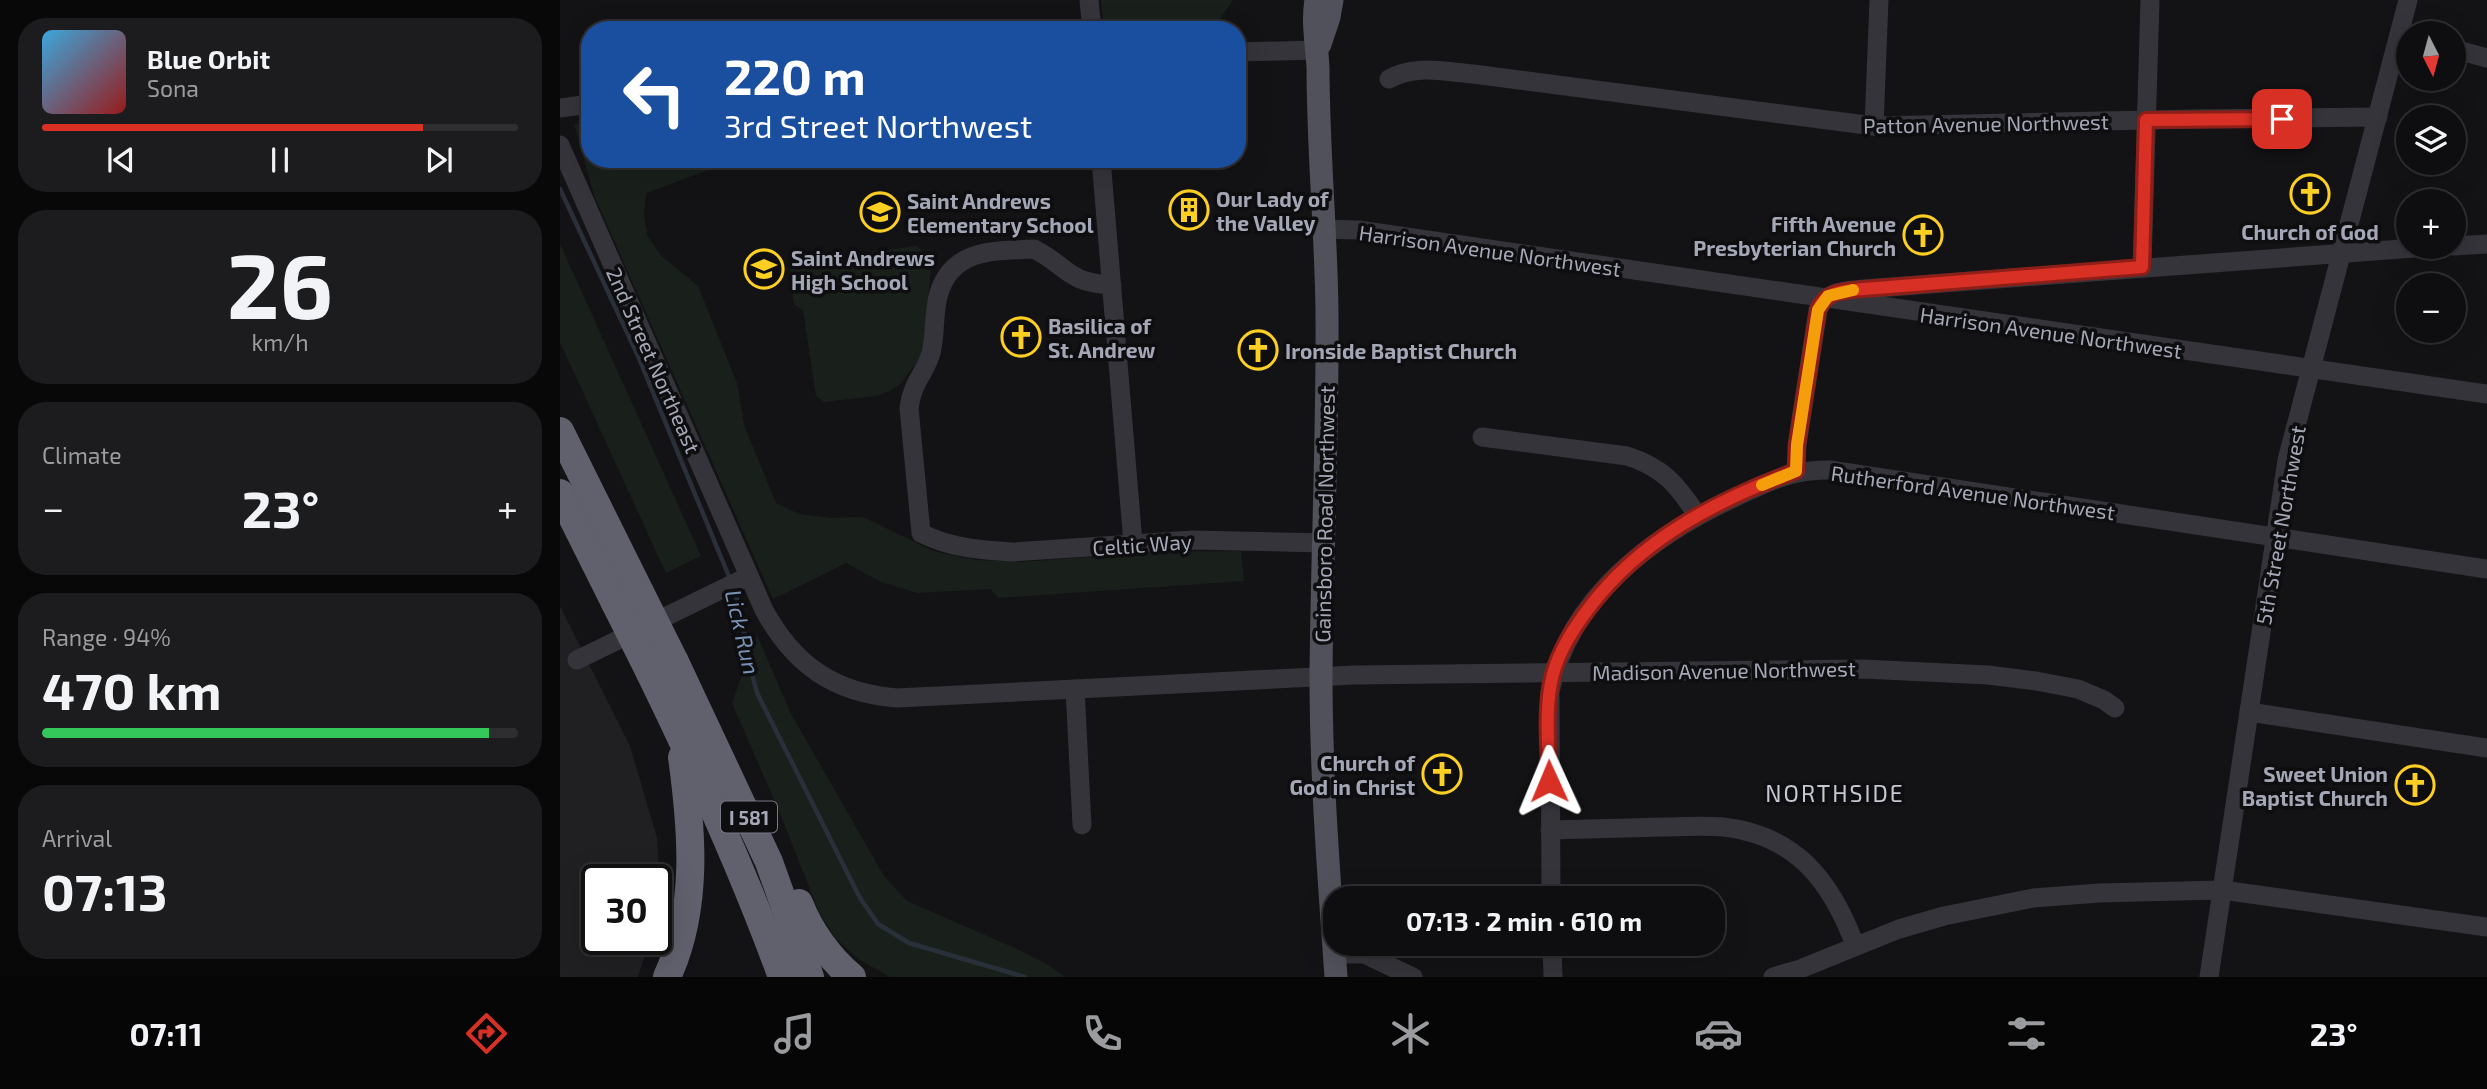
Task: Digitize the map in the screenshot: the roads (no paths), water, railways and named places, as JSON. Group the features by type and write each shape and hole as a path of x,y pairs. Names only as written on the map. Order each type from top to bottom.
{"highway":[{"name":"I 581","path":"561,431 628,597 662,668 769,862 810,977"},
{"name":"I 581","path":"560,493 628,597"},
{"name":"I 581","path":"662,668 678,730 737,860 782,977"},
{"path":"667,977 685,917 691,860 688,803 678,730"},
{"path":"769,862 793,887 805,920 835,961 852,977"}],"main road":[{"path":"1316,0 1313,16 1317,50"},
{"path":"1317,50 1332,0"},
{"name":"Gainsboro Road Northwest","path":"1317,50 1318,141 1327,309 1321,677 1329,886"},
{"name":"Gainsboro Road Northwest","path":"1335,956 1336,977"}],"street":[{"path":"1089,0 1091,21"},
{"path":"1874,126 1879,0"},
{"path":"2142,267 2150,0"},
{"name":"5th Street Northwest","path":"2406,21 2408,0"},
{"path":"1246,52 1317,50"},
{"path":"2466,52 2487,58"},
{"name":"5th Street Northwest","path":"2209,977 2287,460 2378,117 2396,60"},
{"name":"Patton Avenue Northwest","path":"1389,79 1418,69 1473,74 1874,126 2378,117"},
{"path":"560,108 581,105"},
{"name":"2nd Street Northeast","path":"560,145 634,318 713,491 732,584 775,629 788,647 818,673 856,692 897,698 1075,689"},
{"path":"1102,168 1133,542"},
{"name":"Harrison Avenue Northwest","path":"1324,229 1358,230 2487,394"},
{"path":"2466,245 2487,244"},
{"name":"Celtic Way","path":"1112,285 1079,281 1034,249 973,255 963,259 947,276 939,293 931,355 916,381 909,408 921,533 934,540 961,547 1013,552 1193,540 1324,543"},
{"path":"1796,471 1797,445 1818,310 1825,299 1834,293 2396,249"},
{"path":"1482,437 1627,456 1643,461 1671,480 1697,515"},
{"name":"Rutherford Avenue Northwest","path":"1552,886 1549,715 1554,672 1563,647 1576,626 1618,574 1643,552 1697,515 1796,471 1830,470 2487,569"},
{"path":"577,660 732,584"},
{"name":"Madison Avenue Northwest","path":"1075,689 1321,677 1863,669 1961,673 2036,681 2078,689 2115,708"},
{"path":"1075,689 1082,825"},
{"path":"2249,712 2487,748"},
{"path":"1550,830 1723,827 1766,838 1803,861 1819,876 1843,914 1855,945"},
{"path":"1773,977 1800,969 1855,945 1944,916 2033,898 2099,893 2222,890 2487,927"},
{"path":"1368,956 1413,977"},
{"path":"1552,956 1553,977"}],"waterway":[{"name":"Lick Run","path":"560,189 638,356 730,579"},
{"name":"Lick Run","path":"734,590 758,695 860,898 878,924 909,943 1025,977"}],"place":[{"name":"Church of God","path":"2310,194"},
{"name":"Our Lady of the Valley","path":"1189,210"},
{"name":"Saint Andrews Elementary School","path":"880,212"},
{"name":"Fifth Avenue Presbyterian Church","path":"1923,235"},
{"name":"Saint Andrews High School","path":"764,269"},
{"name":"Basilica of St. Andrew","path":"1021,337"},
{"name":"Ironside Baptist Church","path":"1258,350"},
{"name":"Church of God in Christ","path":"1442,774"},
{"name":"Sweet Union Baptist Church","path":"2415,785"}],"district":[{"name":"NORTHSIDE","path":"1835,793"}]}
